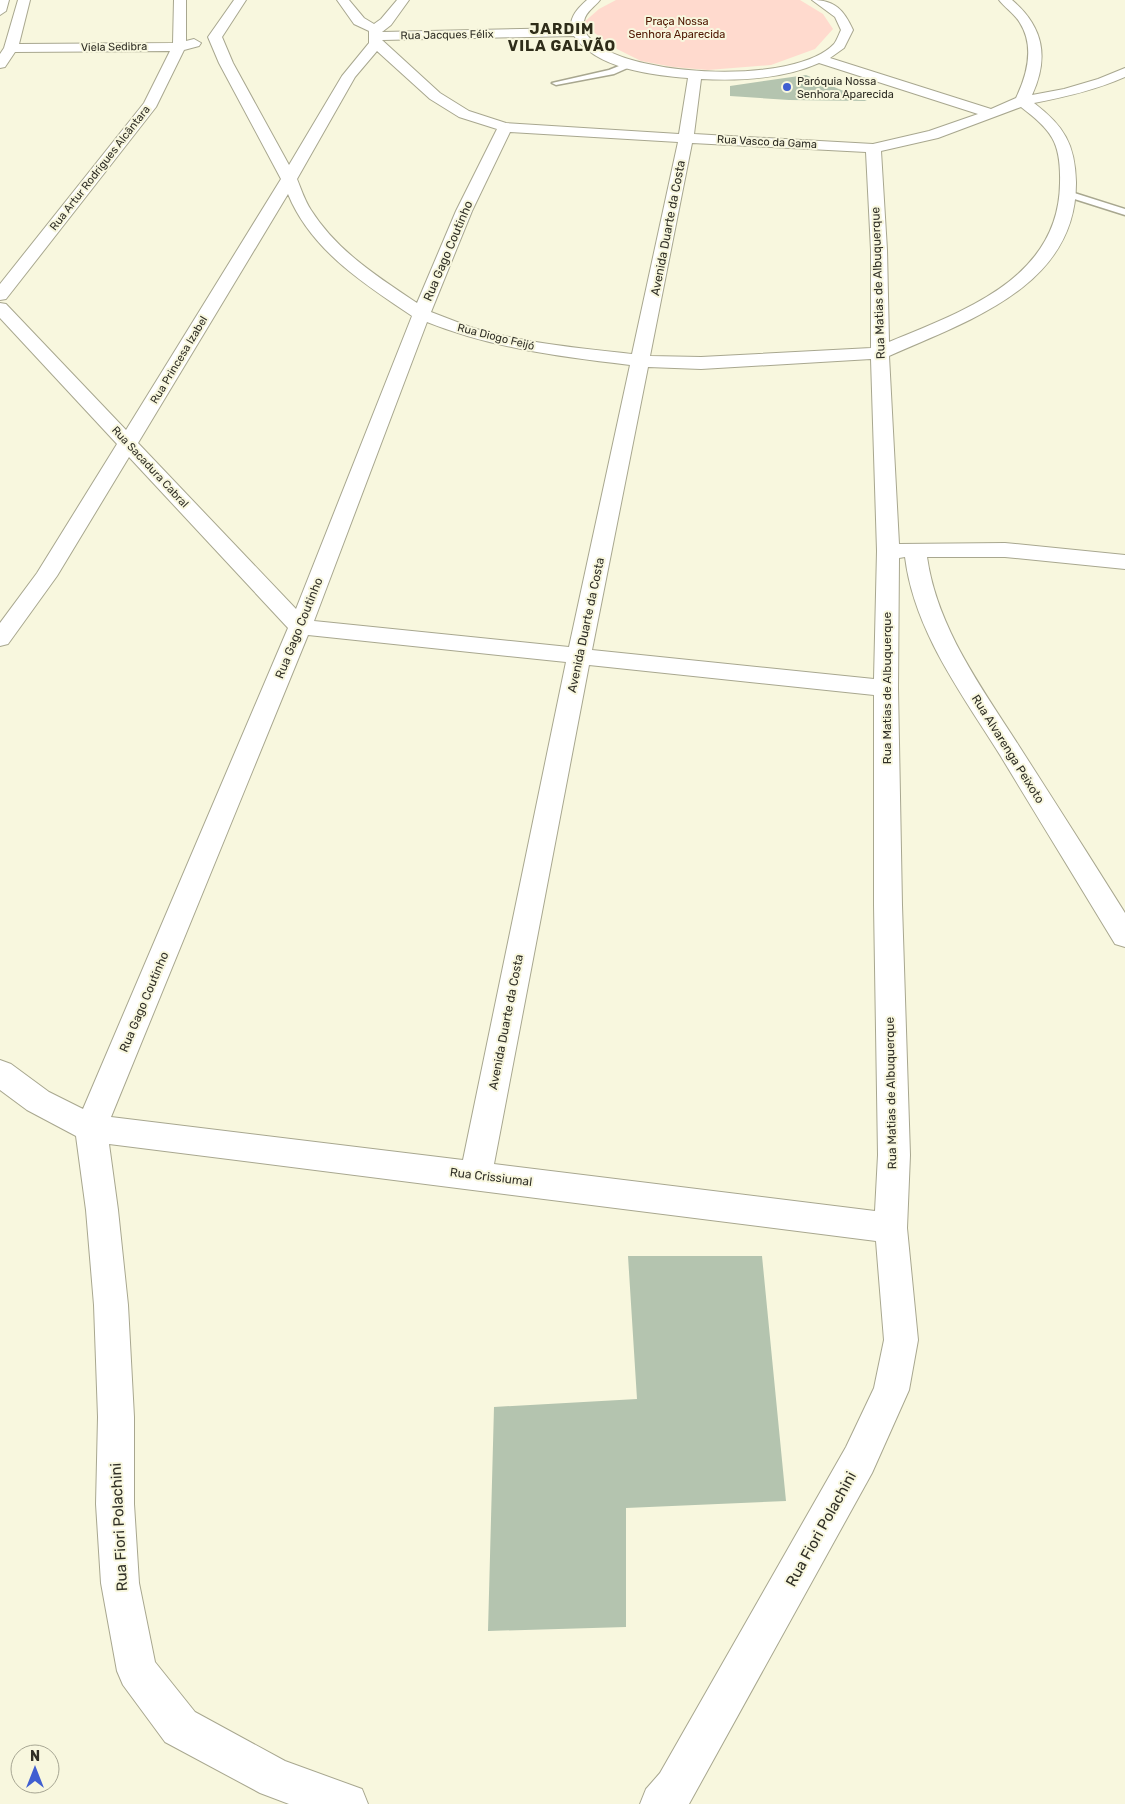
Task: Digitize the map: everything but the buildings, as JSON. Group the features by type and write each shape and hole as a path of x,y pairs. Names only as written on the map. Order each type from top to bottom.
{"street":[{"path":"0,11 3,0"},
{"path":"0,64 11,48 24,0"},
{"name":"Rua Artur Rodrigues Alcântara","path":"0,295 151,104 179,47 180,0"},
{"path":"215,37 240,0"},
{"name":"Rua Vasco da Gama","path":"343,0 359,21 376,36 407,71 435,96 464,114 505,127 873,148 932,135 992,114 1022,101 1066,93 1103,82 1125,72"},
{"name":"Rua Princesa Izabel","path":"0,638 46,576 289,180 349,76 403,0"},
{"path":"594,0 583,8 575,20 577,32 590,47 629,64 695,75 742,75 784,70 818,59 840,46 847,30 840,15 821,0"},
{"path":"880,353 972,313 1000,296 1031,272 1050,249 1062,221 1068,194 1068,162 1062,141 1047,120 1022,101 1031,84 1037,48 1026,23 1012,5 1005,0"},
{"name":"Rua Jacques Félix","path":"376,36 577,32"},
{"name":"Viela Sedibra","path":"11,48 179,47 215,37"},
{"name":"Rua Diogo Feijó","path":"215,37 226,63 307,216 318,232 343,258 376,284 421,314 465,331 508,342 566,352 642,361 700,363 880,353"},
{"path":"818,59 992,114"},
{"path":"388,70 407,71"},
{"path":"349,76 368,71"},
{"name":"Avenida Duarte da Costa","path":"476,1175 579,655 642,361 686,138 695,75"},
{"name":"Rua Gago Coutinho","path":"91,1128 300,627 421,314 464,211 505,127"},
{"name":"Rua Matias de Albuquerque","path":"873,148 879,250 880,353 888,551 886,688 888,905 894,1155 891,1228"},
{"name":"Rua Sacadura Cabral","path":"0,308 300,627"},
{"path":"888,551 1005,550 1125,562"},
{"name":"Rua Alvarenga Peixoto","path":"915,551 924,598 941,636 961,673 1125,936"},
{"path":"300,627 886,688"},
{"path":"0,1073 38,1101 91,1128"},
{"name":"Rua Crissiumal","path":"91,1128 891,1228"},
{"name":"Rua Fiori Polachini","path":"91,1128 102,1210 111,1305 116,1417 115,1504 120,1583 138,1671 180,1727 275,1778 347,1804"},
{"name":"Rua Fiori Polachini","path":"661,1804 675,1788 859,1460 891,1390 901,1340 891,1228"}],"lane":[{"path":"556,83 611,72 629,64"},
{"path":"1068,194 1125,212"}],"green space":[{"name":"Praça Nossa Senhora Aparecida","path":"616,0 800,0 823,14 833,29 815,49 771,65 708,70 673,67 641,61 617,49 582,24 599,9"}],"place":[{"name":"Paróquia Nossa Senhora Aparecida","path":"787,87"}],"district":[{"name":"JARDIM VILA GALVÃO","path":"562,38"}]}
